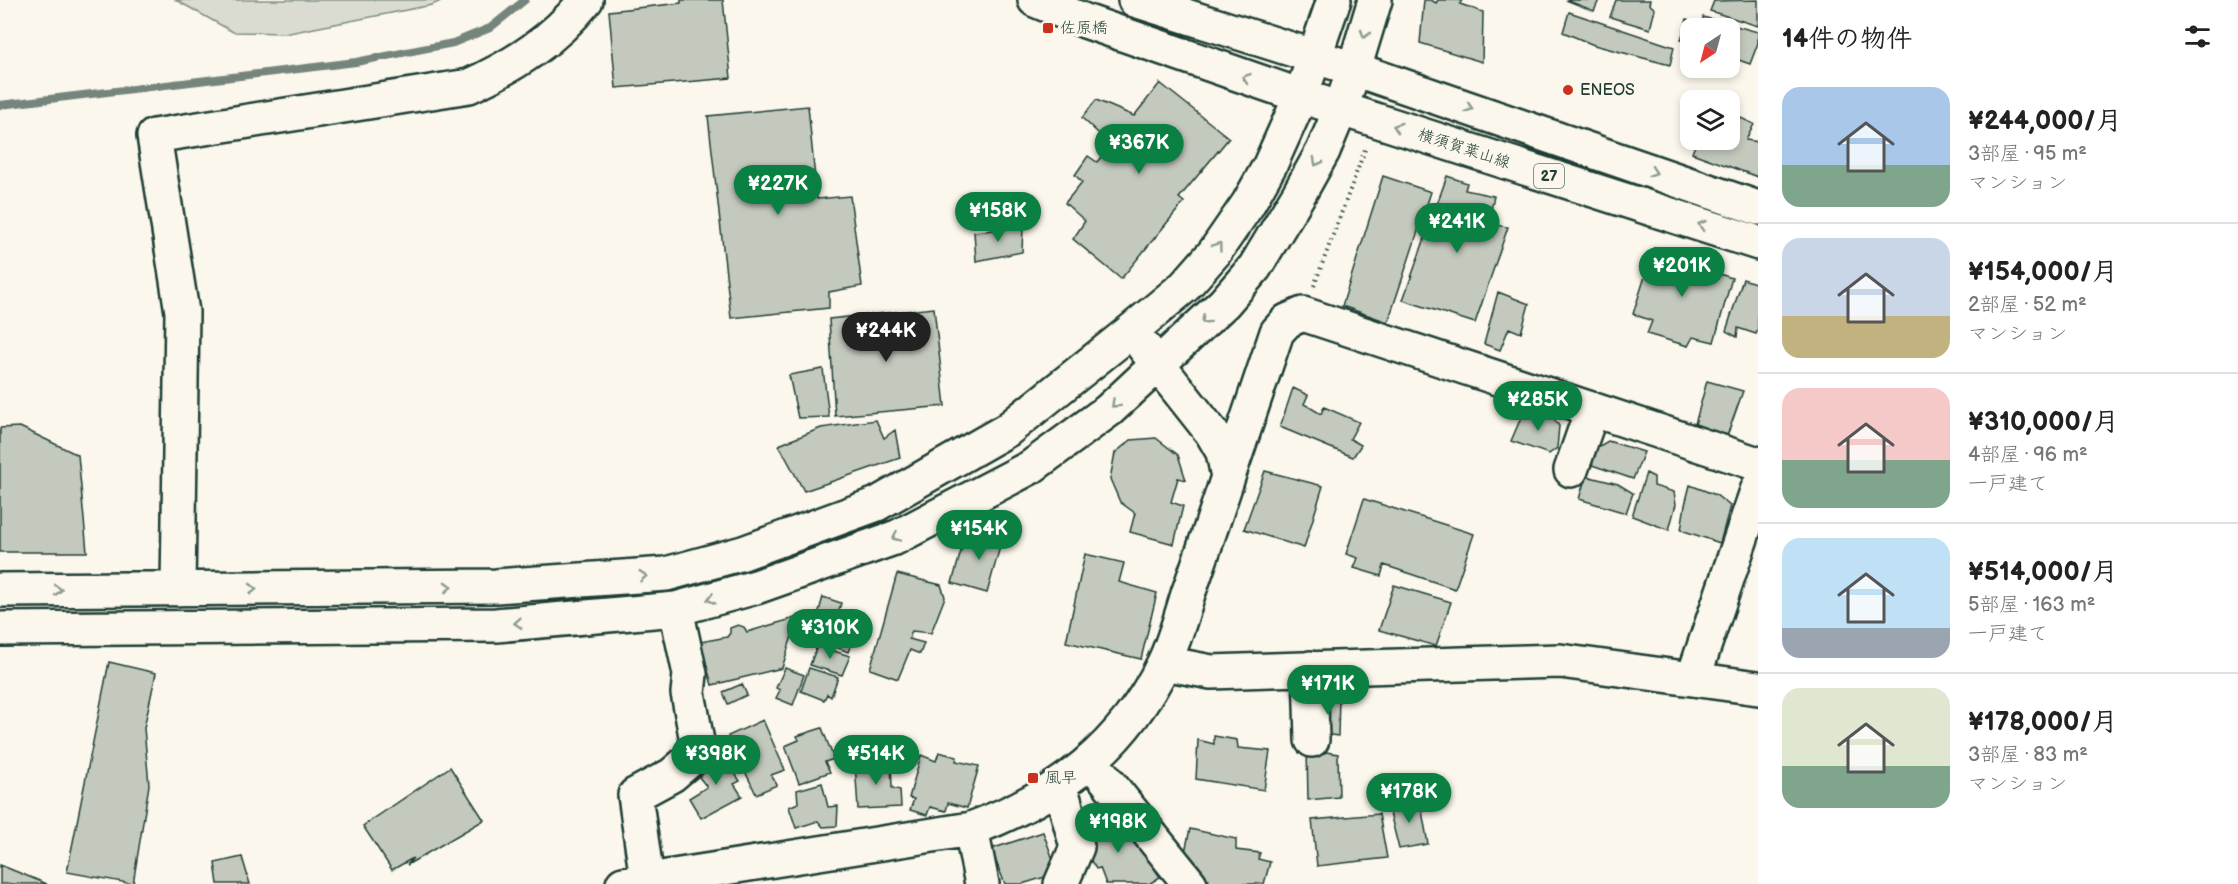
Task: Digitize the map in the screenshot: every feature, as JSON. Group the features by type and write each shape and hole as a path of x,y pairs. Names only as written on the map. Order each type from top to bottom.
{"street":[{"path":"178,589 182,312 154,136 469,86 505,70 531,52 558,30 586,0"},
{"name":"横須賀葉山線","path":"1035,0 1096,25 1301,96 1758,243"},
{"path":"1135,0 1354,69"},
{"path":"0,590 496,586 666,574 743,553 877,504 1007,429 1185,286 1214,252 1248,204 1270,165 1301,96 1334,0"},
{"path":"0,629 496,625 676,609 756,587 897,537 1031,467 1109,410 1224,303 1255,267 1323,151 1341,108 1375,0"},
{"name":"27","path":"1354,69 1758,208"},
{"path":"676,609 690,674 688,693 699,752 672,775 634,795 635,882 971,829 1008,815 1060,785 1091,761 1134,714 1164,663 1276,332 1287,321 1303,314 1758,464"},
{"path":"1131,331 1212,433 1223,452 1228,477"},
{"path":"1571,470 1592,410"},
{"path":"1693,679 1758,488"},
{"path":"1164,663 1211,672 1560,661 1758,688"},
{"path":"1310,668 1312,740"},
{"path":"1091,761 1190,884"},
{"path":"1060,785 1077,847 1061,884"},
{"path":"971,829 982,884"}],"path":[{"path":"1303,314 1376,120"}],"shaded area":[{"path":"176,0 443,0 432,5 289,33 233,32"}],"building":[{"path":"681,0 723,0 731,78 616,88 609,11 681,3"},
{"path":"1424,0 1436,3 1438,0 1462,0 1460,4 1483,12 1482,62 1420,43"},
{"path":"1566,0 1599,0 1594,11"},
{"path":"1616,0 1650,0 1649,4 1655,9 1650,29 1610,17"},
{"path":"1758,0 1758,26 1740,20 1740,18 1710,11 1714,1"},
{"path":"1569,12 1674,47 1670,65 1594,45 1563,32"},
{"path":"1740,27 1758,32 1758,43 1750,64 1740,60"},
{"path":"1160,83 1229,138 1179,198 1184,202 1121,279 1073,239 1085,221 1065,203 1082,182 1075,175 1088,156 1097,162 1111,145 1082,118 1096,100 1134,116"},
{"path":"808,106 817,199 850,196 862,286 829,292 829,308 731,318 708,116"},
{"path":"1740,118 1754,124 1746,140 1758,142 1758,177 1692,153 1693,150 1740,150"},
{"path":"1383,176 1431,192 1388,322 1342,306"},
{"path":"1447,176 1467,183 1465,190 1494,196 1488,224 1508,227 1475,323 1403,300"},
{"path":"1023,227 1022,252 976,261 974,232"},
{"path":"1654,248 1682,259 1684,253 1713,262 1710,271 1732,278 1714,342 1693,337 1688,346 1647,334 1652,321 1633,314"},
{"path":"1743,279 1758,284 1758,329 1756,334 1738,328 1737,337 1726,331"},
{"path":"1498,292 1529,304 1521,333 1509,328 1500,350 1484,344"},
{"path":"934,308 945,406 835,416 829,319"},
{"path":"823,369 829,417 798,418 789,375"},
{"path":"1707,381 1743,391 1727,436 1695,424"},
{"path":"1293,388 1308,395 1304,404 1321,414 1324,407 1359,422 1350,439 1361,445 1353,457 1280,427"},
{"path":"1549,412 1559,426 1557,448 1549,454 1511,441 1523,413"},
{"path":"876,420 884,438 895,430 900,458 804,491 779,445 821,428"},
{"path":"20,427 78,455 87,552 0,552 0,428"},
{"path":"1156,438 1178,455 1186,480 1178,478 1171,502 1183,506 1174,544 1130,532 1135,513 1120,502 1110,479 1115,453 1131,440"},
{"path":"1608,441 1644,452 1633,479 1592,465 1596,448"},
{"path":"1265,471 1323,486 1304,548 1244,529"},
{"path":"1646,473 1654,477 1654,486 1674,492 1676,504 1669,530 1632,516"},
{"path":"1586,476 1618,484 1633,493 1626,513 1579,499"},
{"path":"1690,485 1716,495 1730,506 1720,543 1681,530"},
{"path":"1364,499 1474,534 1455,589 1384,565 1381,576 1354,568 1358,558 1346,554"},
{"path":"1001,524 1000,547 987,593 952,583 963,544"},
{"path":"1085,554 1124,563 1119,582 1157,593 1141,659 1066,642"},
{"path":"897,574 941,585 945,597 931,633 912,631 909,639 924,643 920,654 910,650 898,679 870,669"},
{"path":"1394,585 1451,602 1436,646 1379,630"},
{"path":"823,597 841,603 835,623 838,624 831,644 811,639"},
{"path":"846,611 862,618 848,652 834,646"},
{"path":"798,617 782,668 712,685 700,642 727,637 730,628 738,625 744,627 747,632"},
{"path":"817,646 850,656 842,675 810,665"},
{"path":"109,662 156,673 144,728 149,785 133,884 67,872"},
{"path":"785,668 804,675 793,705 776,698 780,690 776,688"},
{"path":"809,668 838,677 831,697 827,694 824,700 801,691"},
{"path":"742,684 747,695 728,704 723,692"},
{"path":"1339,696 1338,736 1318,733 1318,698"},
{"path":"763,720 785,770 771,775 777,785 756,794 728,736"},
{"path":"822,728 834,759 825,762 830,772 799,783 785,746 799,740 797,736"},
{"path":"1214,736 1237,740 1238,748 1270,751 1264,790 1196,779 1198,740 1214,744"},
{"path":"1307,749 1338,754 1339,797 1308,800"},
{"path":"719,750 740,781 734,784 742,796 701,818 689,798 707,787 699,777 704,773 699,766"},
{"path":"939,752 957,757 956,761 979,766 967,808 948,803 946,811 930,807 927,815 910,810 914,799 909,798 921,755 936,761"},
{"path":"891,761 892,788 900,790 901,807 858,809 855,763"},
{"path":"450,767 484,820 407,865 413,858 392,870 363,826"},
{"path":"822,783 828,807 838,806 837,826 823,827 818,821 796,828 789,807 798,803 797,790"},
{"path":"1420,800 1428,844 1399,849 1388,805"},
{"path":"1117,812 1160,877 1149,884 1106,884 1100,868 1096,869 1088,856 1093,853 1079,836"},
{"path":"1379,814 1387,858 1317,866 1312,820"},
{"path":"1190,829 1236,839 1236,850 1260,853 1258,859 1270,862 1264,884 1207,884 1209,879 1194,879 1196,864 1183,861"},
{"path":"1043,832 1058,873 1022,884 1005,884 991,849"},
{"path":"242,857 250,884 218,884 215,863"},
{"path":"0,865 47,884 0,884"}],"waterway":[{"path":"0,105 356,62 453,43 490,28 525,0"}],"place":[{"name":"佐原橋","path":"1048,28"},
{"name":"ENEOS","path":"1568,90"},
{"name":"風早","path":"1033,778"}]}
